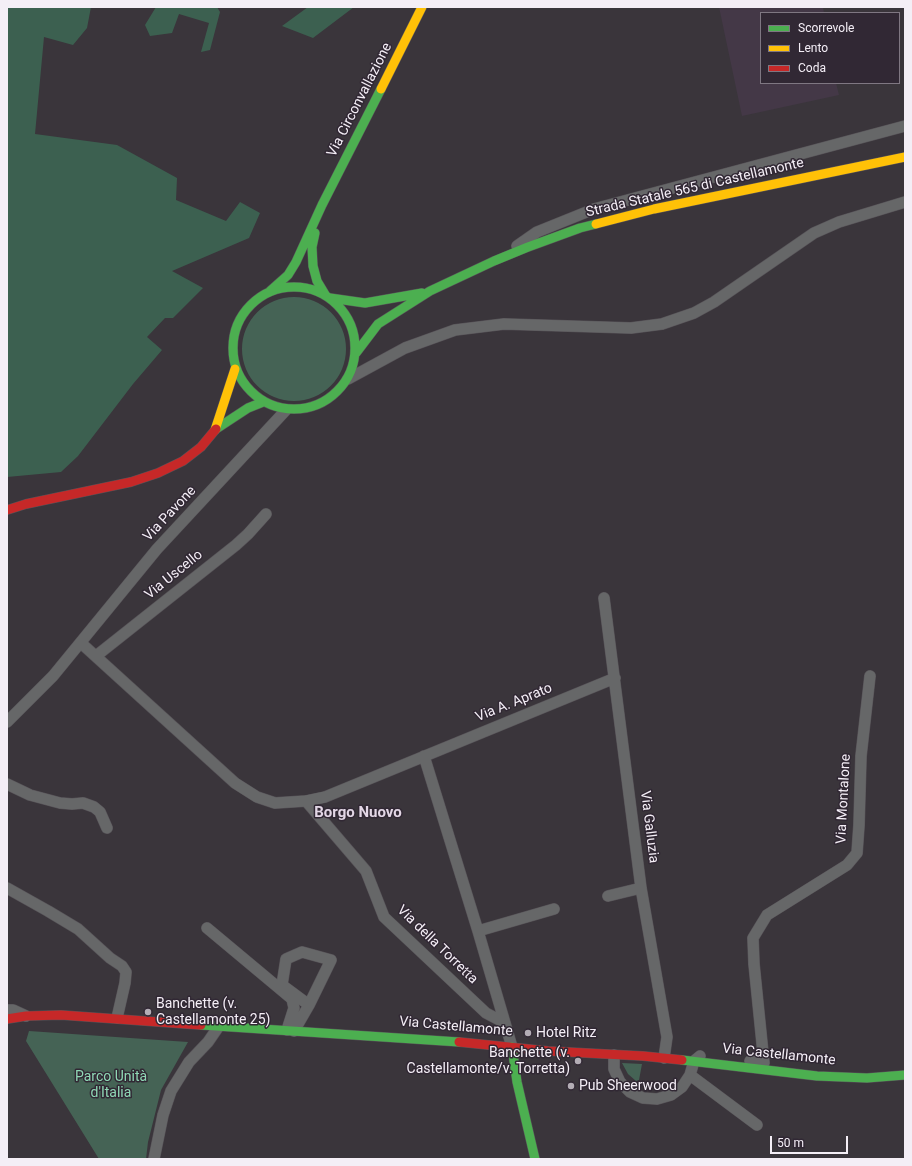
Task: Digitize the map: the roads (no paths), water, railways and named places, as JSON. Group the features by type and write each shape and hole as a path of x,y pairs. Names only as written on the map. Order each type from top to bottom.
{"main road":[{"name":"Via Circonvallazione","path":"322,205 422,7"},
{"name":"Strada Statale 565 di Castellamonte","path":"356,353 378,324 430,291 494,261 580,228 654,209 905,157"},
{"path":"215,430 235,369 232,340 240,318 252,303 270,291 288,275 296,262 322,205"},
{"path":"235,369 247,389 263,402 286,410 314,407 336,393 348,379 356,353 353,329 344,312 328,297 317,281 313,266 312,247 322,205"},
{"path":"270,291 288,286 309,288 328,297"},
{"name":"Strada Statale 565 di Castellamonte","path":"328,297 365,303 430,291"},
{"path":"7,510 26,504 131,482 158,474 184,461 201,447 215,430 248,408 263,402"},
{"name":"Via Castellamonte","path":"7,1019 26,1016 60,1014 664,1058 817,1076 867,1078 905,1075"},
{"name":"Via della Torretta","path":"512,1047 517,1082 532,1158"}],"street":[{"path":"494,261 537,232 594,209 905,126"},
{"path":"348,379 405,348 455,330 504,324 631,328 662,324 694,313 714,302 814,233 838,222 905,202"},
{"name":"Via Pavone","path":"7,722 53,676 162,543 286,410"},
{"name":"Via Uscello","path":"96,656 240,541 266,514"},
{"name":"Via Galluzia","path":"604,598 641,888 667,1037 664,1058"},
{"path":"81,643 235,783 257,797 275,803 306,801"},
{"name":"Via Montalone","path":"694,1061 701,1055 764,1062 754,964 753,938 767,915 847,866 857,853 861,756 870,676"},
{"name":"Via A. Aprato","path":"306,801 325,796 615,678"},
{"name":"Via della Torretta","path":"424,756 512,1047"},
{"path":"7,784 30,795 60,803 84,803 94,807 100,812 107,828"},
{"name":"Via della Torretta","path":"306,801 366,871 384,917 486,1013 505,1023"},
{"path":"7,888 48,910 78,929 110,958 122,966 126,972 117,1018"},
{"path":"608,896 641,888"},
{"path":"478,931 554,909"},
{"path":"207,928 292,999 294,1008 291,1030"},
{"path":"291,1030 309,1005 331,960 302,952 286,959 282,985 309,1005"},
{"name":"Via Castellamonte","path":"7,1010 13,1010 26,1016"},
{"path":"154,1159 163,1115 171,1091 189,1062 208,1042 219,1026"},
{"path":"614,1055 614,1069 620,1082 630,1092 643,1098 657,1099 671,1095 682,1087 690,1075 694,1061"},
{"path":"690,1075 757,1125"}],"place":[{"name":"Banchette (v. Castellamonte 25)","path":"148,1012"},
{"name":"Hotel Ritz","path":"528,1033"},
{"name":"Banchette (v. Castellamonte/v. Torretta)","path":"578,1061"},
{"name":"Pub Sheerwood","path":"571,1086"}],"district":[{"name":"Borgo Nuovo","path":"358,813"}],"park label":[{"name":"Parco Unità d'Italia","path":"111,1086"}]}
